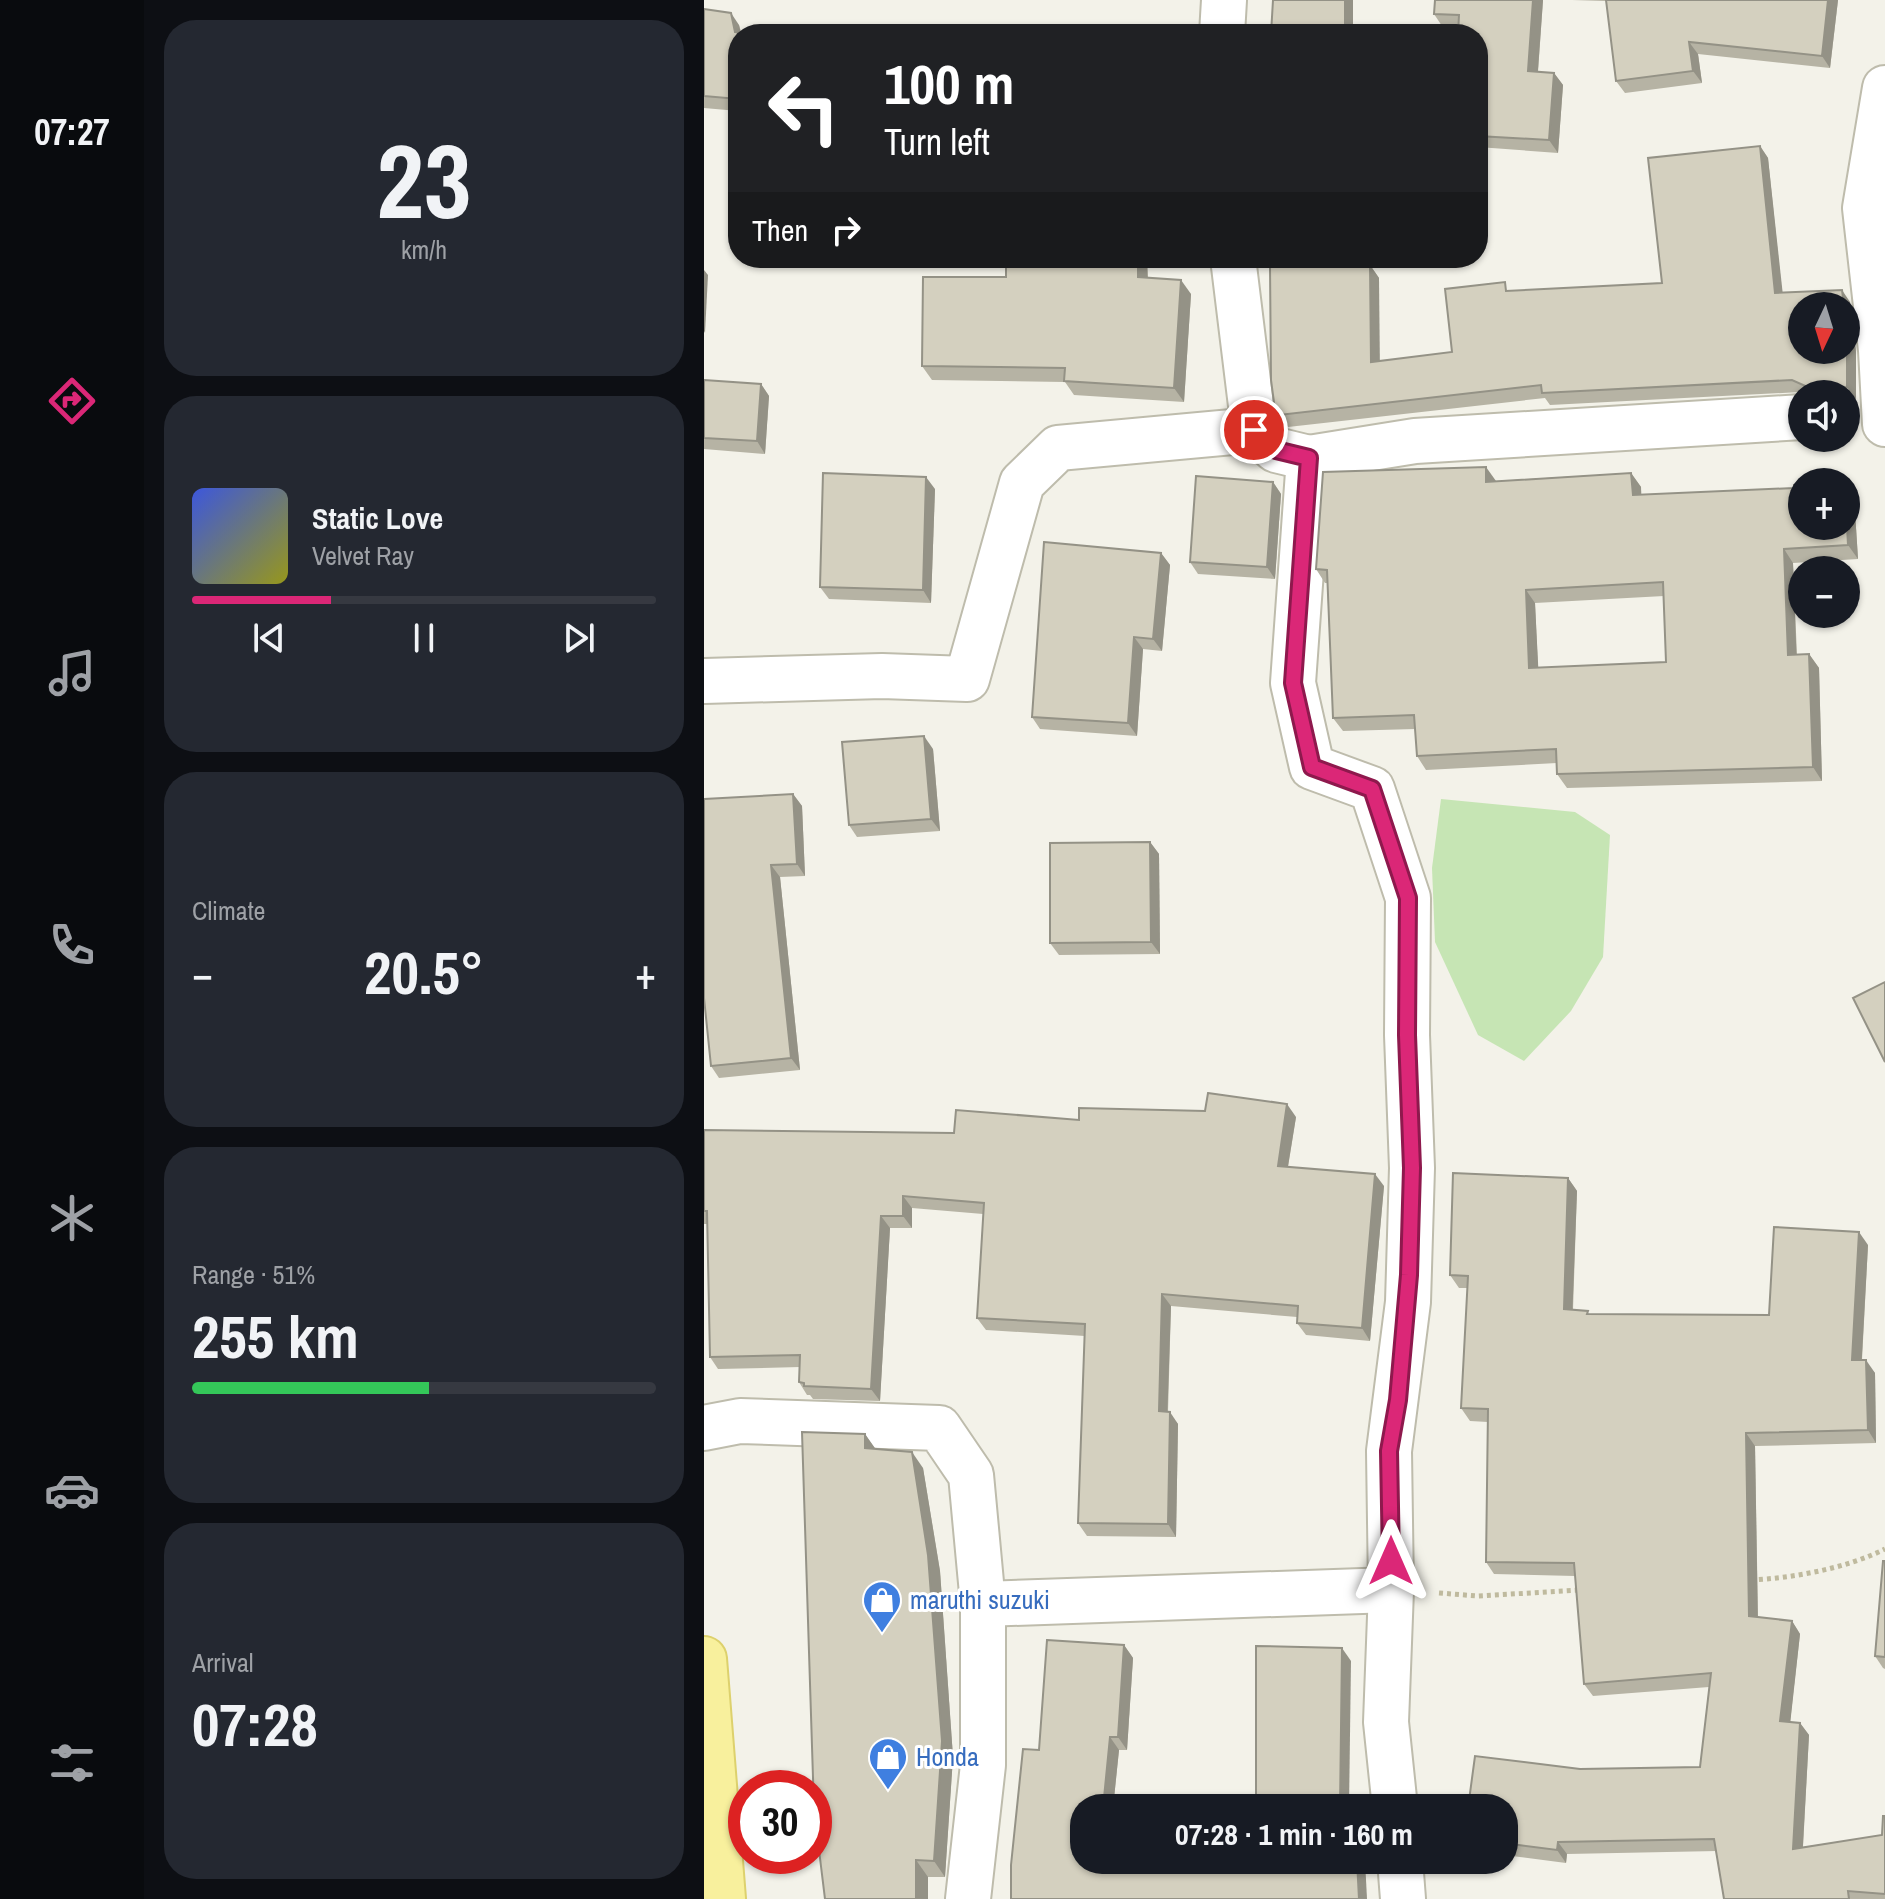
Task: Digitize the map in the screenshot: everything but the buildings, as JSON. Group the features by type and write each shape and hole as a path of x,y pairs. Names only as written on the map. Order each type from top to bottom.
{"main road":[{"path":"704,1659 723,1899"}],"street":[{"path":"1223,24 1224,0"},
{"path":"1885,88 1865,208 1885,424"},
{"path":"1234,268 1254,430 1276,450 1309,458 1415,441 1788,418"},
{"path":"1860,413 1884,411"},
{"path":"704,681 866,676 967,679 1022,483 1058,448 1254,430"},
{"path":"1309,458 1293,683 1312,767 1372,789 1408,898 1407,1035 1412,1168 1408,1302 1389,1451 1391,1590 1386,1722 1394,1794"},
{"path":"704,1428 740,1421 939,1428 971,1475 983,1604 983,1765 968,1899"},
{"path":"983,1604 1391,1590"},
{"path":"1401,1874 1403,1899"}],"path":[{"path":"1743,1581 1772,1579 1867,1558 1885,1549"},
{"path":"1391,1590 1478,1596 1597,1589"}],"green space":[{"path":"1441,799 1575,812 1610,835 1603,957 1571,1011 1524,1061 1478,1035 1435,942 1432,868"}],"place":[{"name":"maruthi suzuki","path":"882,1634"},
{"name":"Honda","path":"888,1791"}],"route":[{"path":"1254,430 1276,450 1309,458 1293,683 1312,767 1372,789 1408,898 1407,1035 1412,1168 1408,1302 1398,1400 1389,1451 1391,1561"}]}
